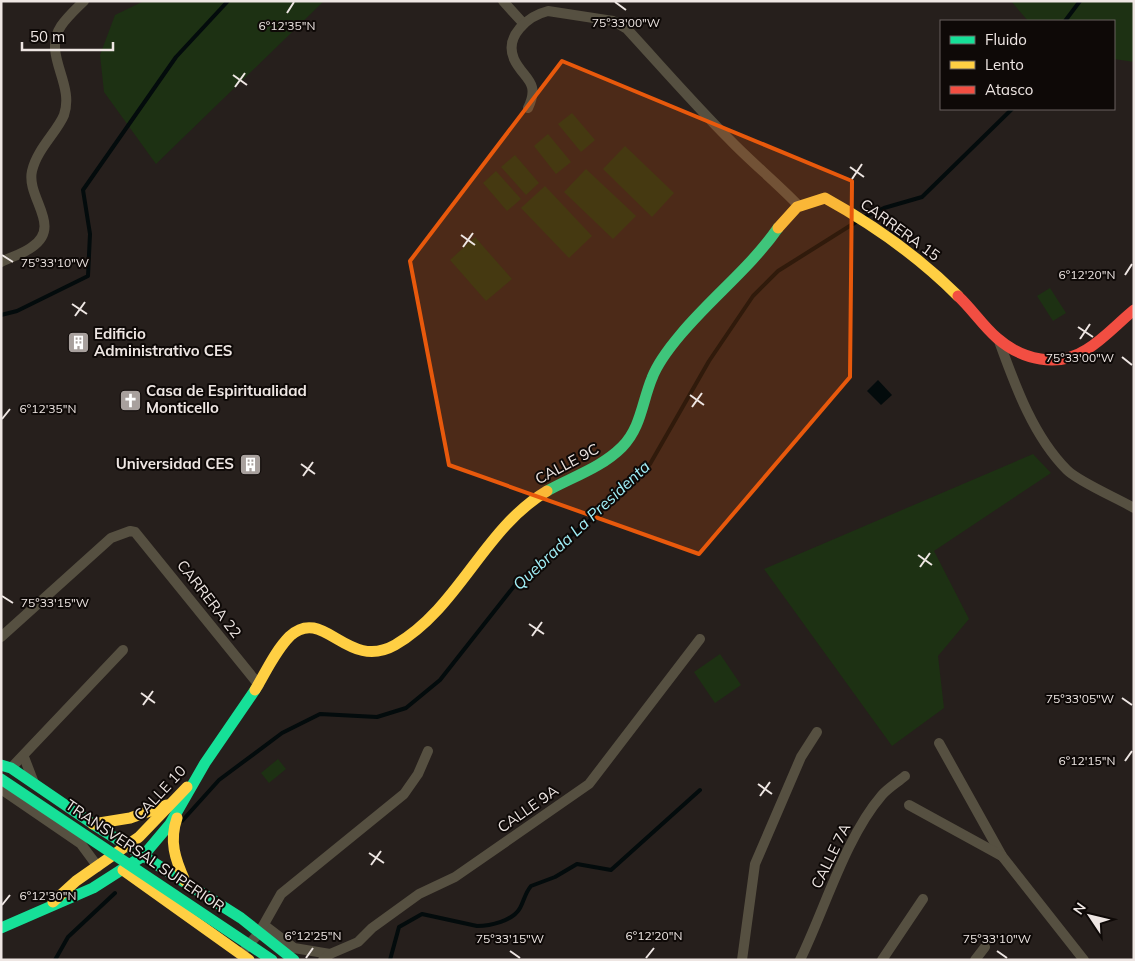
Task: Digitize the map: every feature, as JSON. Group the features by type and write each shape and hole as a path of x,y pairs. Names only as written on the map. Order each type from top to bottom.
{"street":[{"path":"1,262 32,248 40,240 46,226 32,186 32,171 46,141 64,115 67,92 55,54 60,28 84,1"},
{"path":"502,1 523,23"},
{"path":"528,108 532,99 533,89 528,77 514,59 513,45 517,32 523,23 537,13 548,11 613,21 627,29 728,138 768,174 799,206"},
{"name":"CARRERA 15","path":"799,206 825,198 880,230 928,268 974,310 999,340 1012,376 1044,442 1068,471 1134,508"},
{"name":"CALLE 9C","path":"297,630 309,627 324,631 359,651 373,652 392,647 418,629 455,590 498,533 530,502 545,492 610,459 625,444 637,427 655,370 675,340 768,242 790,213 799,206"},
{"path":"999,340 1020,352 1041,359 1056,361 1091,347 1134,310"},
{"name":"CARRERA 22","path":"1,637 111,538 130,531 135,532 259,685"},
{"name":"CALLE 10","path":"1,928 47,907 76,897 122,870 143,855 259,685 287,639 297,630"},
{"name":"CALLE 9A","path":"252,942 294,948 326,957 358,942 372,928 419,894 455,877 589,784 700,638"},
{"path":"124,650 24,756 6,766 241,918 252,942"},
{"path":"742,960 755,864 801,757 816,732"},
{"path":"939,742 1002,856 1084,960"},
{"path":"122,870 210,930 240,944 252,942 281,894 404,794 418,774 428,751"},
{"path":"24,756 34,783"},
{"name":"CALLE 7A","path":"800,960 840,870 869,814 882,794 905,776"},
{"name":"TRANSVERSAL SUPERIOR","path":"1,779 272,960"},
{"path":"1,789 81,844 98,867"},
{"path":"909,804 1002,856"},
{"path":"93,824 130,818 177,805 173,828 172,852 185,881"},
{"name":"CALLE 10","path":"47,907 76,881 128,846 177,805"},
{"path":"882,960 923,899"},
{"path":"210,930 252,942 294,960"},
{"path":"976,960 985,946"}],"highlighted area":[{"path":"562,61 852,181 850,377 699,554 449,465 410,261"}],"green space":[{"path":"144,1 324,1 156,164 104,92 100,55 115,15"},
{"path":"1011,1 1134,1 1134,62 1115,59 1115,20 1027,20"},
{"path":"572,113 595,140 581,152 558,124"},
{"path":"548,134 571,162 556,174 534,146"},
{"path":"625,146 674,193 652,217 603,169"},
{"path":"515,155 539,183 526,195 501,167"},
{"path":"586,169 636,216 613,239 564,192"},
{"path":"496,171 521,199 507,211 483,183"},
{"path":"545,186 592,236 569,258 521,208"},
{"path":"475,237 512,279 486,301 450,260"},
{"path":"1050,288 1066,313 1053,321 1037,296"},
{"path":"1033,454 1051,473 934,551 969,619 938,656 944,708 892,746 764,569"},
{"path":"720,654 741,685 715,703 694,672"},
{"path":"278,759 286,769 269,783 261,773"}],"shaded area":[{"path":"878,380 892,395 881,405 867,391"}],"waterway":[{"path":"1,315 17,311 88,276 90,234 83,190 176,57 228,1"},
{"name":"Quebrada La Presidenta","path":"1066,20 1080,1"},
{"name":"Quebrada La Presidenta","path":"864,217 884,208 922,197 1011,110"},
{"name":"Quebrada La Presidenta","path":"182,821 219,780 282,733 320,714 377,717 406,708 440,680 515,585 559,545 599,513 650,464 709,361 753,296 778,271 856,222"},
{"path":"390,960 399,927 422,914 477,926 494,924 517,913 531,886 555,877 577,864 611,870 700,790"},
{"name":"Quebrada La Presidenta","path":"55,960 68,937 115,893"}],"traffic: fast":[{"path":"547,491 605,461 622,447 633,432 652,378 665,355 693,320 744,269 778,228"},
{"path":"1,928 93,888 143,856 170,824 205,763 255,690"},
{"path":"1,765 11,768 93,824 241,918 294,960"},
{"path":"1,779 272,960"}],"traffic: slow":[{"path":"778,228 797,207 825,198 895,242 928,268 958,296"},
{"path":"255,690 280,648 290,636 302,629 314,628 326,632 363,651 378,651 395,645 418,629 437,610 505,526 525,507 547,491"},
{"path":"53,902 76,881 139,837 187,787"},
{"path":"93,824 130,818 167,805"},
{"path":"177,818 173,834 174,850 185,881"},
{"path":"123,870 249,960"}],"traffic: jam":[{"path":"958,296 992,333 1007,346 1029,356 1052,360 1075,356 1093,346 1134,310"}],"place":[{"name":"Edificio Administrativo CES","path":"78,343"},
{"name":"Casa de Espiritualidad Monticello","path":"130,400"},
{"name":"Universidad CES","path":"250,464"}]}
